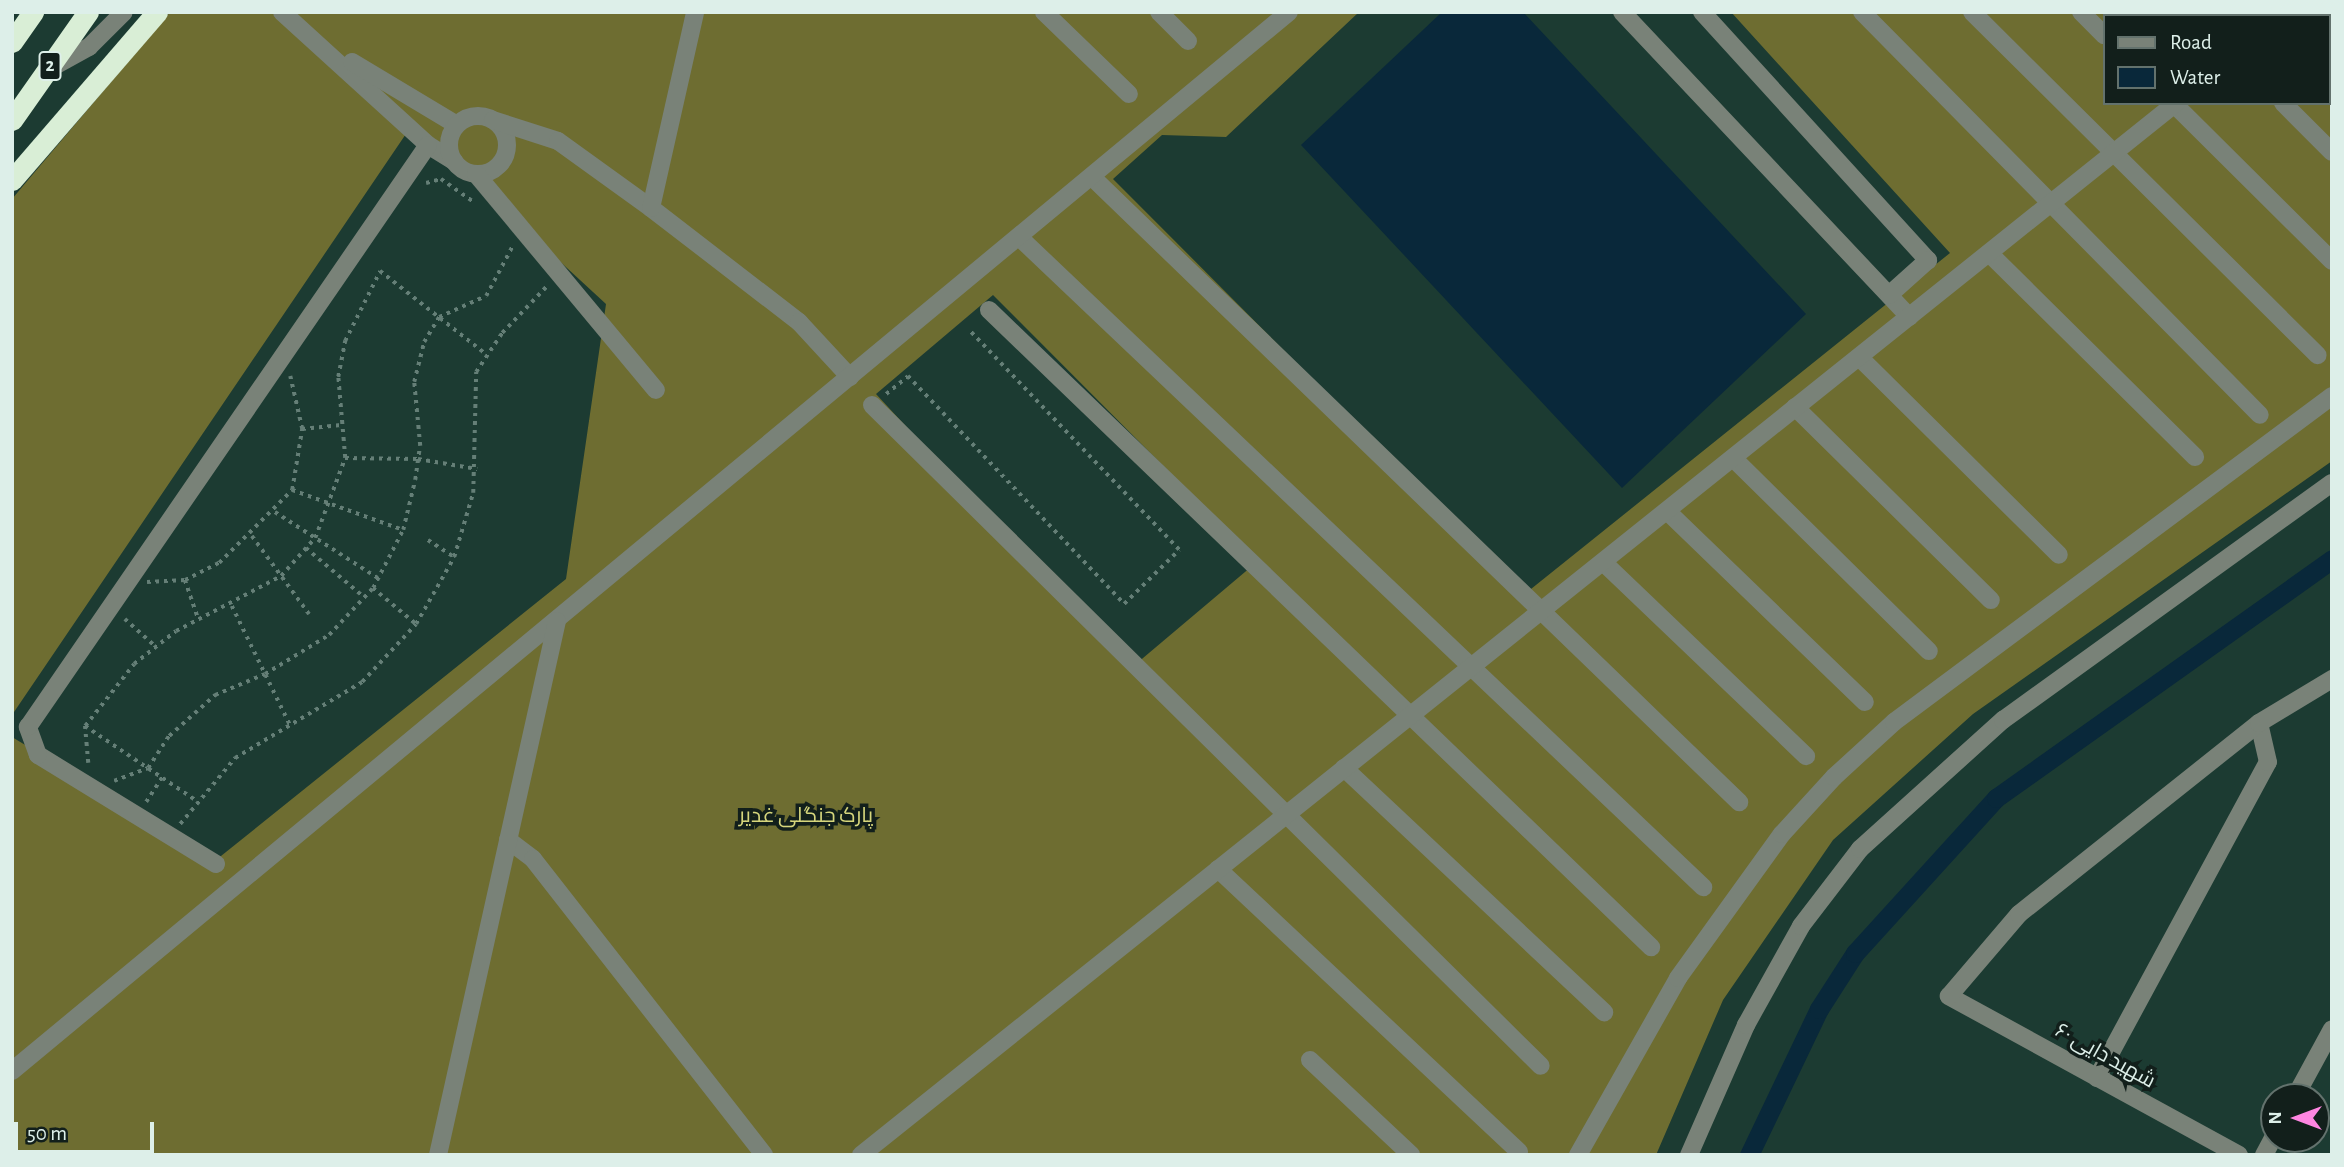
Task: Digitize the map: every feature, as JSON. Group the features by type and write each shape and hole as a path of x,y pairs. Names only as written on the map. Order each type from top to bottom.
{"highway":[{"name":"2","path":"12,41 33,12"},
{"name":"2","path":"12,120 88,12"},
{"path":"12,180 157,12"}],"street":[{"path":"47,70 89,47 124,12"},
{"path":"282,12 325,46 428,145 476,174 656,390"},
{"path":"651,208 695,12"},
{"path":"1044,12 1129,94"},
{"path":"1159,12 1188,41"},
{"path":"12,1071 1289,12"},
{"path":"1622,12 1909,317"},
{"path":"1702,12 1927,260 1889,295"},
{"path":"1862,12 2260,415"},
{"path":"1972,12 2112,154 2318,355"},
{"path":"2081,12 2102,33"},
{"path":"325,46 457,125"},
{"path":"861,1155 2174,105"},
{"path":"2176,105 2332,261"},
{"path":"2285,105 2332,152"},
{"path":"457,125 480,116 558,141 651,208 799,322 850,377"},
{"path":"476,174 489,172 506,153 507,141 493,120"},
{"path":"454,161 450,149 457,125"},
{"path":"216,864 38,755 28,727 428,145"},
{"path":"1092,177 1739,802"},
{"path":"1019,237 1474,664 1703,887"},
{"path":"1989,253 2195,457"},
{"path":"989,310 1651,947"},
{"path":"1859,357 2059,555"},
{"path":"1578,1155 1678,978 1782,834 1834,777 1894,722 2332,396"},
{"path":"873,405 1283,817 1541,1066"},
{"path":"1795,407 1991,600"},
{"path":"1733,458 1929,651"},
{"path":"1689,1155 1752,1014 1801,926 1860,849 2003,720 2332,483"},
{"path":"1667,511 1865,702"},
{"path":"1602,562 1806,756"},
{"path":"438,1155 557,621"},
{"path":"2097,1079 2269,762 2259,723 2332,679"},
{"name":"شهید دایی ۶۰","path":"2239,1155 1949,996 2020,914 2259,723"},
{"path":"1344,768 1604,1012"},
{"path":"508,840 533,859 764,1155"},
{"path":"1219,869 1519,1152"},
{"path":"2303,1083 2332,1030"},
{"path":"1310,1060 1411,1155"}],"path":[{"path":"418,189 441,178 484,208"},
{"path":"116,789 107,783 148,768 202,705 265,674 329,635 373,588 403,530 418,459 414,382 439,317 486,296 501,278 515,234"},
{"path":"79,766 89,772 85,726 111,688 154,645 198,619 232,606 281,576 315,538 332,503 345,458 338,377 345,341 380,271 486,354"},
{"path":"178,826 235,758 362,682 416,624 454,557 477,469 471,393 486,354 553,280"},
{"path":"873,405 908,376 1124,604 1179,550 970,331"},
{"path":"150,570 142,581 185,580 252,536 292,490 302,429 288,371 280,382"},
{"path":"302,429 342,425"},
{"path":"345,458 418,459 477,469"},
{"path":"292,490 403,530"},
{"path":"275,512 378,578"},
{"path":"252,536 309,614"},
{"path":"428,540 454,557"},
{"path":"306,548 364,597"},
{"path":"185,580 198,619"},
{"path":"373,588 416,624"},
{"path":"232,606 290,725"},
{"path":"121,615 154,645"},
{"path":"85,726 197,801"},
{"path":"135,800 144,806 162,777"}],"green space":[{"name":"پارک جنگلی غدیر","path":"170,12 1359,12 1226,137 1162,135 1113,179 1526,593 1950,253 1731,12 2332,12 2332,461 1973,714 1833,840 1723,1000 1656,1155 12,1155 12,737 216,860 566,579 606,304 412,125 12,715 12,199","holes":["993,295 1258,561 1130,669 876,394"]}],"water":[{"path":"1442,12 1523,12 1806,314 1622,488 1301,145"}],"waterway":[{"path":"1749,1155 1819,1009 1855,953 1996,798 2332,559"}]}
